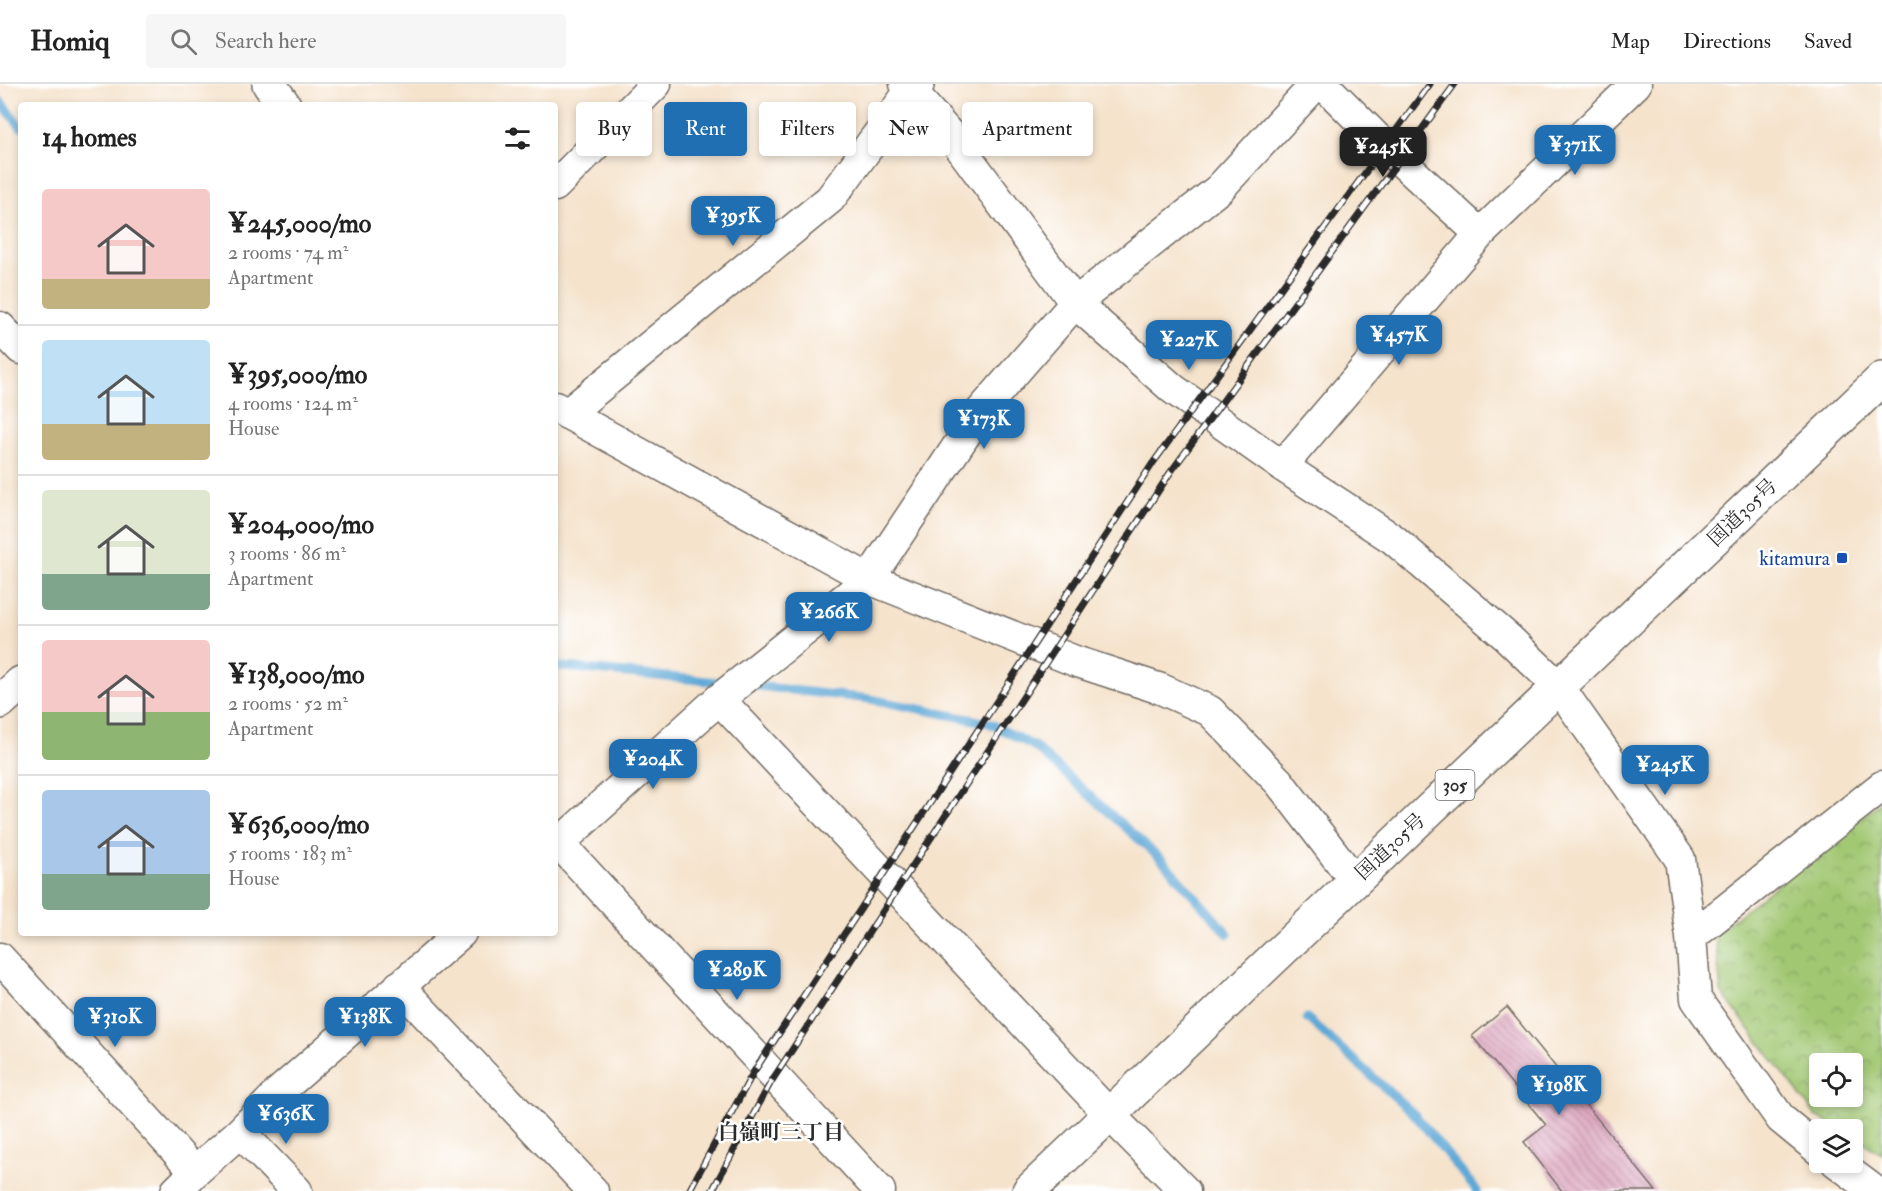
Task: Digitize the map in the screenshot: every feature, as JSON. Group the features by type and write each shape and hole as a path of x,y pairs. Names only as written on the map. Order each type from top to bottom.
{"main road":[{"path":"269,84 282,102"},
{"name":"国道305号","path":"1029,1191 1882,379"},
{"path":"0,702 18,686"}],"street":[{"path":"558,183 656,84"},
{"path":"558,844 719,699 869,579 981,411 1075,303 1219,189 1316,84"},
{"path":"1323,84 1393,154 1480,234"},
{"path":"1282,466 1480,234 1636,84"},
{"path":"1354,880 1279,782 1210,711 1161,689 1075,661 869,579 561,410 830,199 912,86 1075,303 1173,389 1282,466 1393,539 1508,638 1559,687 1680,859 1691,937 1696,999 1781,1119 1809,1142"},
{"path":"0,327 18,347"},
{"path":"719,699 1109,1114 1185,1191"},
{"path":"1691,937 1882,786"},
{"path":"558,846 879,1191"},
{"path":"0,958 185,1181 240,1132 280,1090 458,936"},
{"path":"399,987 593,1191"},
{"path":"240,1132 297,1191"},
{"path":"1851,1173 1875,1191"}],"green space":[{"path":"1882,801 1882,1154 1863,1143 1863,1119 1822,1119 1809,1107 1863,1107 1863,1053 1809,1053 1809,1107 1721,992 1715,934"}],"building":[{"path":"1507,1007 1656,1191 1562,1191 1524,1142 1546,1125 1472,1036"}],"waterway":[{"path":"0,101 18,123"},
{"path":"558,666 729,683"},
{"path":"748,685 870,699 989,723 1034,746 1162,860 1228,934"},
{"path":"1307,1018 1415,1115 1477,1191"}],"railway":[{"path":"689,1191 753,1073 1153,463 1430,84"},
{"path":"712,1191 771,1082 1170,473 1455,84"}],"place":[{"name":"kitamura","path":"1842,558"}],"district":[{"name":"白嶺町三丁目","path":"781,1132"}]}
